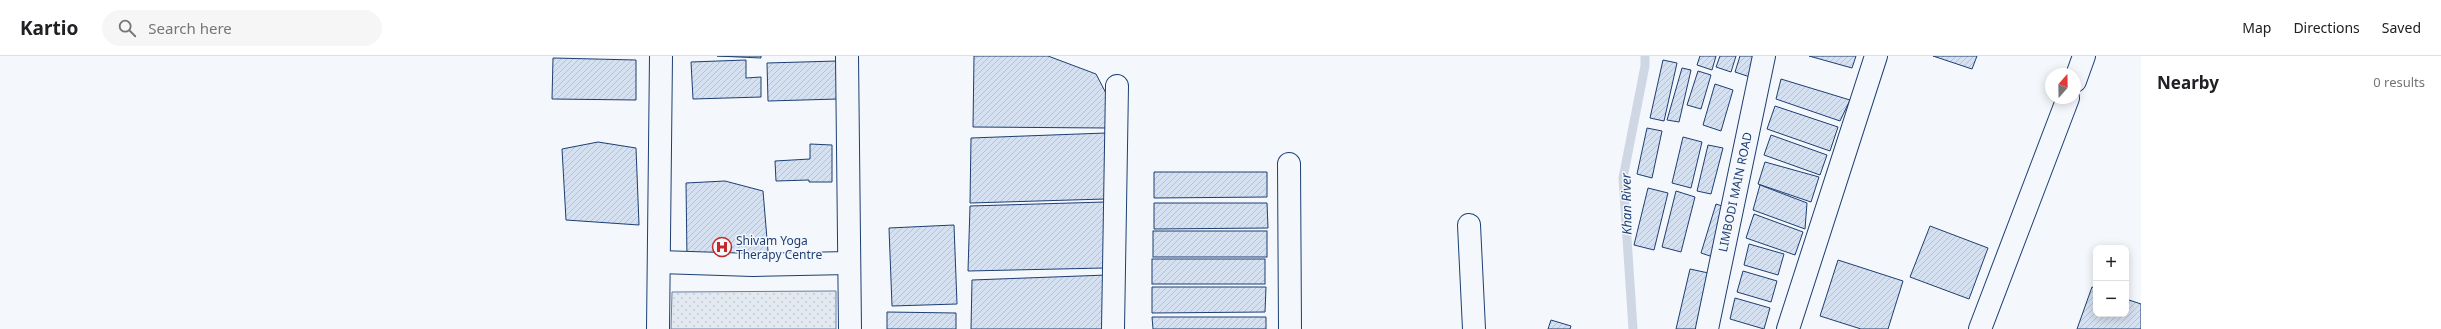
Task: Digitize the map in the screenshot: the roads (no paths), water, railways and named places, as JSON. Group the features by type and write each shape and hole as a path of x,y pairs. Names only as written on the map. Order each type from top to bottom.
{"street":[{"path":"658,329 661,56"},
{"path":"847,56 850,329"},
{"name":"LIMBODI MAIN ROAD","path":"1707,329 1764,56"},
{"path":"1788,329 1876,56"},
{"path":"2080,68 2084,56"},
{"path":"1113,329 1117,86"},
{"path":"1980,329 2066,104"},
{"path":"1289,164 1290,329"},
{"path":"1470,225 1474,329"},
{"path":"659,262 753,266 849,264"}],"waterway":[{"name":"Khan River","path":"1633,329 1623,178 1645,66 1645,56"}],"place":[{"name":"Shivam Yoga Therapy Centre","path":"722,247"}]}
